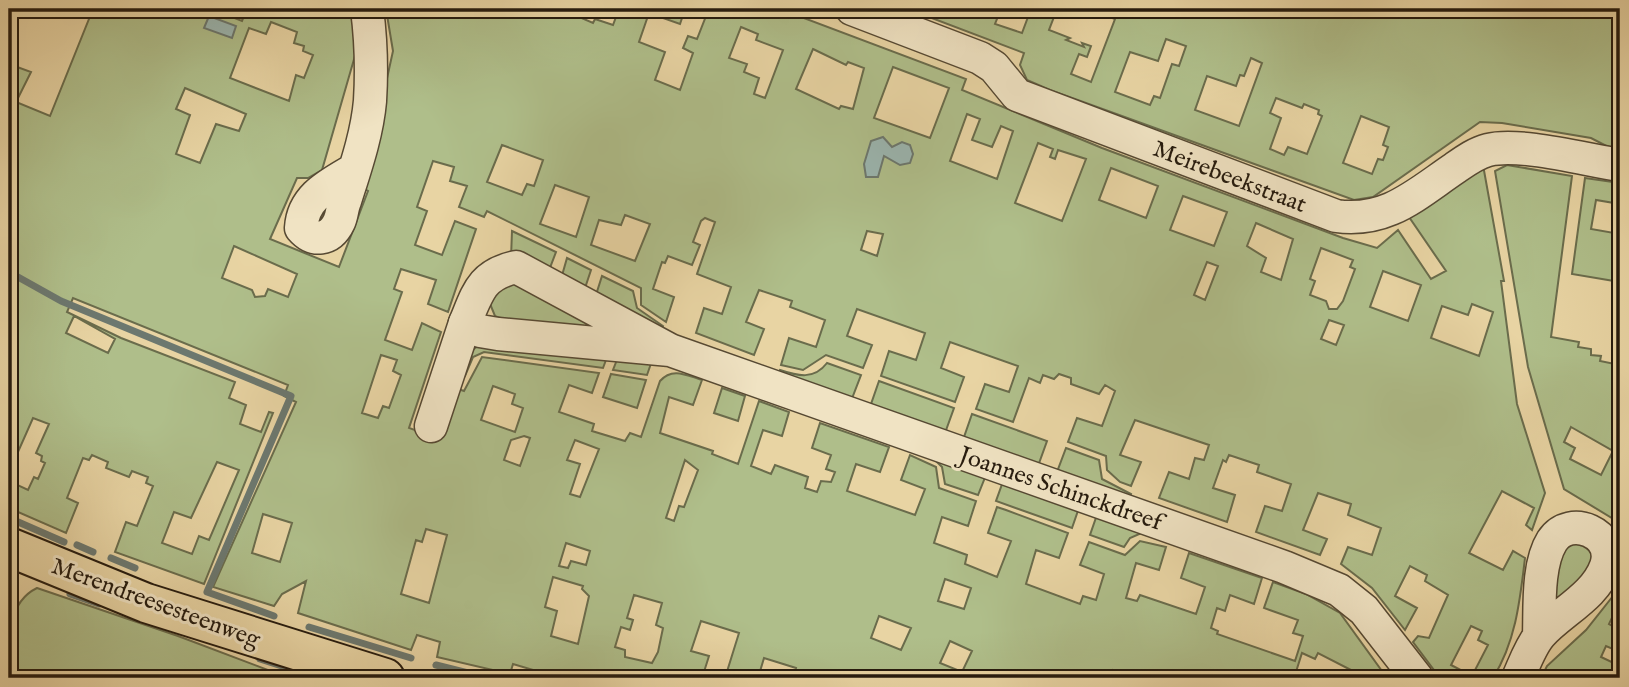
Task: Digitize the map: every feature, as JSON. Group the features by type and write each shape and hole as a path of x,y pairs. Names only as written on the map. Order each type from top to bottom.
{"main road":[{"name":"Merendreesesteenweg","path":"9,547 146,603 385,678"}],"street":[{"path":"355,169 369,104 372,55 367,9"},
{"name":"Meirebeekstraat","path":"852,9 980,58 993,67 1017,96 1336,216 1357,219 1377,216 1399,206 1470,158 1487,150 1511,148 1620,165"},
{"name":"Joannes Schinckdreef","path":"431,426 480,286 498,271 516,267 670,350 1284,566 1339,590 1364,610 1417,678"},
{"name":"Joannes Schinckdreef","path":"466,323 480,331 498,334 670,350"},
{"path":"1518,678 1539,636"}],"green space":[{"path":"93,9 212,9 242,21 247,9 357,9 359,42 322,170 308,178 297,178 270,239 339,267 368,191 363,188 393,51 386,9 573,9 572,14 593,23 595,19 613,25 619,9 685,9 680,24 649,13 639,42 665,52 655,80 680,90 693,53 683,48 688,36 697,39 706,16 687,9 742,9 761,16 788,12 966,79 962,90 1102,148 1343,238 1377,248 1398,230 1431,279 1446,271 1407,214 1483,165 1504,281 1501,281 1517,404 1545,493 1532,530 1526,525 1534,508 1502,491 1469,553 1503,570 1513,551 1525,558 1519,605 1507,650 1493,678 1440,678 1413,642 1418,636 1429,638 1448,595 1425,581 1427,575 1410,566 1395,596 1417,608 1405,630 1372,588 1341,564 1348,547 1372,555 1381,528 1348,515 1351,504 1318,493 1303,530 1327,539 1320,555 1256,532 1265,506 1282,511 1291,484 1257,472 1259,465 1229,455 1226,462 1223,460 1213,488 1235,495 1227,522 1159,498 1169,472 1189,479 1195,458 1204,460 1209,445 1135,420 1120,455 1141,462 1131,486 1120,482 1107,470 1106,456 1068,442 1077,418 1102,426 1115,391 1105,385 1099,394 1071,384 1071,378 1059,374 1054,379 1043,375 1040,383 1029,378 1013,422 976,409 985,384 1009,392 1018,366 950,342 941,368 964,377 955,402 881,376 889,351 916,360 925,333 857,309 847,336 872,345 863,368 826,355 803,370 781,365 789,338 816,347 825,320 790,307 792,301 759,290 746,322 764,329 754,355 696,333 704,308 722,314 731,287 697,274 715,222 705,218 701,221 693,242 700,245 692,265 668,256 665,263 662,262 653,289 674,297 666,322 641,305 641,288 487,211 484,217 459,207 467,186 450,181 454,167 433,161 417,207 427,211 415,245 442,255 455,221 476,229 448,312 428,304 436,280 401,269 394,289 402,292 385,340 412,350 422,323 441,332 409,428 437,438 455,388 464,391 482,357 599,373 592,393 569,385 559,412 594,424 592,431 625,441 630,433 641,437 660,381 669,374 685,374 702,380 693,405 669,397 660,433 713,451 712,454 738,464 759,401 789,412 782,436 763,430 751,466 771,474 775,465 808,477 805,488 817,492 821,481 831,482 835,472 826,469 831,455 812,448 820,423 889,447 880,472 856,464 847,491 915,515 925,489 901,480 910,455 936,467 939,488 976,501 968,526 942,517 934,543 967,555 965,564 997,577 1011,541 988,533 997,507 1068,533 1059,558 1036,550 1026,584 1080,604 1083,596 1096,600 1104,574 1080,565 1089,542 1125,555 1140,541 1166,547 1159,570 1136,563 1126,598 1137,601 1140,595 1196,614 1205,587 1181,578 1189,553 1262,578 1254,604 1230,595 1225,611 1217,608 1211,628 1218,631 1217,634 1295,661 1303,636 1293,633 1298,620 1264,608 1273,582 1306,594 1340,613 1387,678 1347,678 1351,670 1318,653 1315,659 1302,653 1294,678 1135,678 1113,670 1109,678 849,678 838,674 835,678 793,678 796,668 764,658 758,678 725,678 739,633 701,621 691,651 709,656 703,675 712,678 560,678 513,664 510,674 437,657 440,642 417,635 411,650 298,613 306,581 282,594 274,606 213,587 296,402 284,396 288,385 73,298 67,312 121,338 235,382 229,398 246,405 240,424 261,432 269,412 273,413 204,584 115,552 126,522 137,526 153,486 146,483 148,477 132,471 129,477 106,468 108,462 92,455 89,460 83,458 67,498 78,503 66,533 9,508 9,481 28,490 34,477 38,479 45,463 41,461 42,456 36,453 49,424 33,418 18,452 11,449 9,452 9,64 31,72 16,102 50,116","holes":["271,22 297,32 294,43 304,46 303,51 313,55 304,78 296,75 289,101 230,78 249,28 266,34","741,27 758,34 756,40 783,50 765,98 754,94 759,78 744,72 747,64 729,58","813,49 846,65 848,62 864,68 853,109 841,106 839,109 796,89","893,67 949,88 930,138 874,118","185,88 246,114 239,131 216,124 200,163 176,154 190,115 176,109","967,114 980,119 972,140 992,147 1001,126 1013,131 997,179 950,161","1038,143 1053,149 1050,157 1055,159 1058,150 1086,159 1062,221 1015,203","502,145 543,160 534,186 527,184 522,195 487,182","1111,168 1158,186 1146,218 1099,200","555,185 589,197 576,237 540,224","1183,196 1227,212 1214,246 1170,230","625,215 650,224 635,261 591,245 599,220 621,225","1256,223 1293,239 1281,280 1261,272 1266,258 1247,246","867,231 883,234 877,256 861,250","234,246 297,274 288,297 268,289 265,296 255,297 252,290 222,278","1321,248 1353,260 1350,267 1355,269 1343,301 1337,309 1329,309 1326,301 1310,295 1315,281 1310,279","1207,262 1218,266 1205,300 1194,295","1383,271 1421,285 1408,321 1370,307","1472,304 1493,312 1479,356 1431,338 1442,306 1468,315","74,316 115,339 108,353 66,333","1329,320 1344,325 1336,345 1321,339","381,355 397,360 393,371 401,375 389,408 383,406 378,418 362,413","493,386 515,394 512,404 523,408 515,432 481,420","524,436 530,438 520,466 504,460 511,440","575,440 599,449 580,497 570,494 580,464 567,460","685,460 698,470 684,507 679,506 674,521 666,518","217,462 239,470 209,540 199,536 192,554 162,543 174,512 191,518","263,514 292,523 280,562 252,553","426,529 447,535 429,603 401,594 416,540 422,542","566,543 590,551 586,565 571,561 568,568 559,566","553,577 583,586 582,589 589,596 578,644 551,636 557,611 545,607","945,579 971,588 964,609 938,601","634,595 662,603 656,625 663,628 658,652 652,663 625,657 625,650 615,647 621,627 630,630 633,620 627,618","879,616 911,628 901,650 871,638","1471,626 1482,631 1478,640 1488,645 1472,676 1451,665","950,641 972,651 962,672 940,663"]},
{"path":"908,9 1001,9 995,24 1022,33 1031,9 1057,9 1049,30 1084,47 1082,43 1091,46 1087,57 1079,54 1071,74 1091,82 1115,19 1090,9 1620,9 1620,153 1591,138 1502,123 1480,122 1373,197 1354,200 1027,80 1020,65 1024,53","holes":["1166,39 1186,46 1179,66 1172,64 1160,98 1154,96 1150,105 1115,92 1130,52 1158,61","1251,58 1262,63 1239,126 1195,110 1207,76 1236,86 1240,75 1244,76","1276,98 1302,108 1304,104 1319,110 1318,114 1322,116 1307,154 1288,147 1284,155 1270,149 1281,118 1270,113","1361,116 1389,127 1383,145 1388,147 1383,160 1378,159 1372,174 1343,163"]},
{"path":"1507,165 1572,176 1551,337 1579,342 1578,347 1591,349 1591,355 1601,356 1600,361 1620,365 1620,523 1564,489 1528,367 1495,171","holes":["1571,427 1613,451 1601,475 1570,459 1575,448 1564,442"]},
{"path":"1585,178 1620,183 1620,204 1596,200 1591,229 1620,234 1620,282 1572,274"},
{"path":"512,231 556,252 548,273 511,258"},
{"path":"567,258 591,270 584,291 561,279"},
{"path":"602,276 633,291 637,308 663,326 661,331 595,298"},
{"path":"513,279 605,328 504,320 495,316 488,299"},
{"path":"480,344 609,352 603,368 484,352 473,357 465,376 460,374 469,353"},
{"path":"620,352 654,355 647,375 613,370"},
{"path":"827,363 861,375 851,401 778,375 780,370 799,375 811,374"},
{"path":"611,374 646,380 637,408 603,397"},
{"path":"879,381 954,408 945,433 870,407"},
{"path":"722,388 745,396 738,421 714,413"},
{"path":"972,414 1047,441 1038,466 963,440"},
{"path":"1066,448 1099,460 1102,479 1131,494 1129,499 1057,472"},
{"path":"931,456 988,470 978,495 945,484 942,467"},
{"path":"1005,476 1081,502 1072,528 996,501"},
{"path":"1099,509 1144,532 1130,538 1124,547 1090,535"},
{"path":"1585,535 1597,562 1555,608 1550,596 1559,550"},
{"path":"37,588 178,636 289,678 9,678 9,641 14,616 26,595"},
{"path":"1613,596 1620,601 1609,624 1620,630 1620,652 1606,646 1601,657 1620,666 1620,678 1541,678 1547,666 1586,630"}],"water":[{"path":"209,16 236,26 232,38 204,28"},
{"path":"883,137 892,147 902,142 910,145 913,154 910,163 900,165 884,156 878,177 866,177 864,164 871,141"}],"waterway":[{"path":"9,272 61,301 291,396 207,592 274,616"},
{"path":"9,518 64,542"},
{"path":"77,545 93,552"},
{"path":"111,558 135,568"},
{"path":"70,594 99,604"},
{"path":"309,627 411,658"},
{"path":"260,659 319,678"},
{"path":"436,665 488,678"}]}
